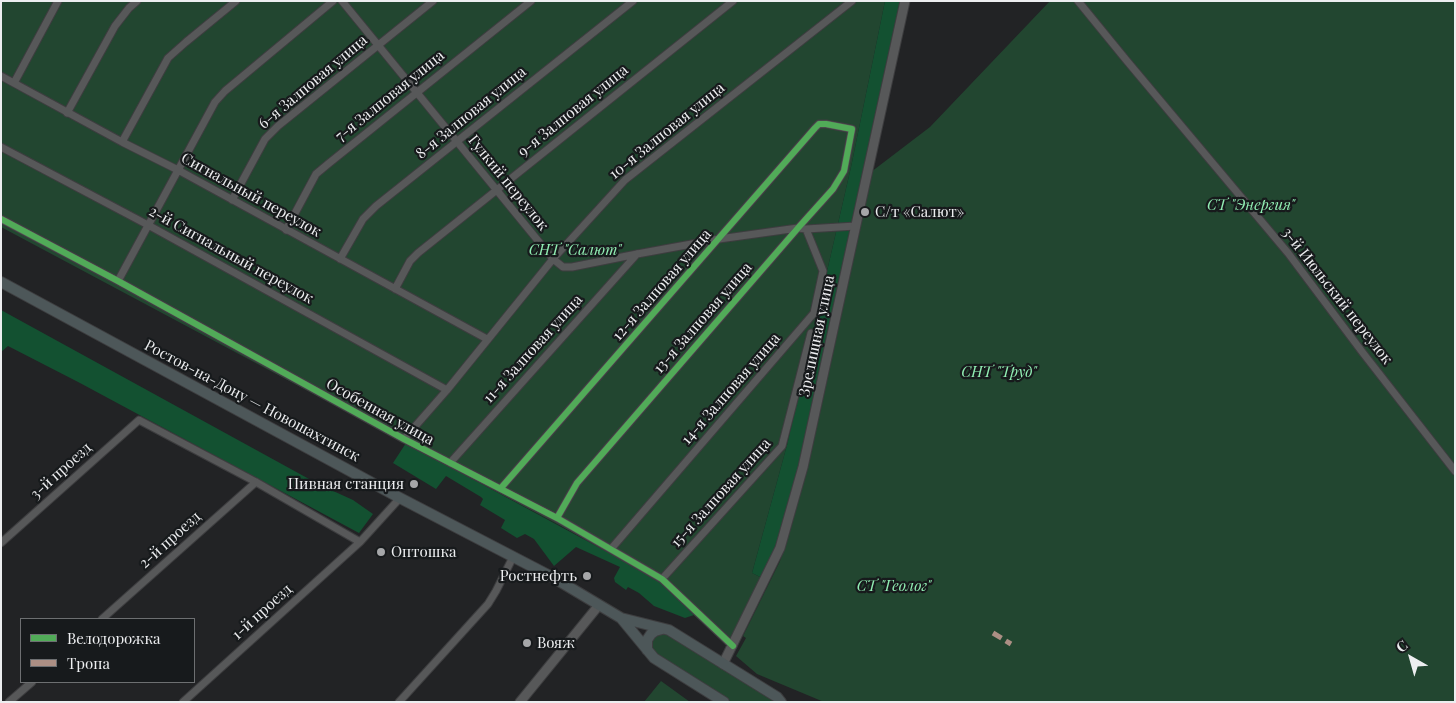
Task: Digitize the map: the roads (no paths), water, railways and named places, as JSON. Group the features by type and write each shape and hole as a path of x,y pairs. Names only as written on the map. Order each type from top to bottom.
{"main road":[{"name":"Ростов-на-Дону — Новошахтинск","path":"1,282 400,498 554,578 621,618"},
{"path":"621,618 669,630 779,699 788,702"},
{"path":"621,618 654,658 724,702"},
{"path":"647,650 646,645 649,637 654,631 662,629"}],"street":[{"path":"14,83 58,1"},
{"path":"68,113 115,26 137,1"},
{"path":"122,142 168,58 236,1"},
{"path":"118,281 215,102 225,91 333,1"},
{"name":"Гулкий переулок","path":"342,1 553,259"},
{"name":"6-я Залповая улица","path":"232,200 265,139 278,126 432,1"},
{"name":"7-я Залповая улица","path":"286,230 316,174 531,1"},
{"name":"8-я Залповая улица","path":"340,259 363,219 376,206 633,1"},
{"name":"9-я Залповая улица","path":"395,289 410,261 733,1"},
{"name":"10-я Залповая улица","path":"404,439 447,390 553,259 625,180 852,1"},
{"name":"3-й Июльский переулок","path":"1078,1 1288,253 1455,471"},
{"name":"Зрелищная улица","path":"723,664 780,548 802,467 905,2"},
{"name":"Сигнальный переулок","path":"1,76 122,142 178,170 487,339"},
{"name":"12-я Залповая улица","path":"502,488 819,124 852,129"},
{"name":"13-я Залповая улица","path":"557,518 577,483 834,189 844,171 852,129"},
{"name":"2-й Сигнальный переулок","path":"1,147 148,225 447,390"},
{"name":"Особенная улица","path":"1,220 118,281 404,439 502,488 662,579 733,646"},
{"path":"553,259 563,267 572,267 719,239 798,228 856,226"},
{"name":"14-я Залповая улица","path":"610,549 814,313 822,271 806,229"},
{"name":"11-я Залповая улица","path":"450,463 637,254"},
{"name":"15-я Залповая улица","path":"662,579 782,446 812,333"},
{"name":"3-й проезд","path":"1,543 138,420 256,482"},
{"path":"256,482 360,542"},
{"name":"2-й проезд","path":"103,618 256,482"},
{"name":"1-й проезд","path":"183,702 360,542 400,498"},
{"path":"399,702 488,604 513,556"},
{"path":"520,702 599,605"},
{"path":"9,702 31,683"}],"place":[{"name":"С/т «Салют»","path":"865,212"},
{"name":"Пивная станция","path":"414,484"},
{"name":"Оптошка","path":"381,552"},
{"name":"Ростнефть","path":"587,576"},
{"name":"Вояж","path":"527,643"}],"park label":[{"name":"СТ \"Энергия\"","path":"1251,205"},
{"name":"СНТ \"Салют\"","path":"575,250"},
{"name":"СНТ \"Труд\"","path":"999,372"},
{"name":"СТ \"Геолог\"","path":"894,586"}]}
